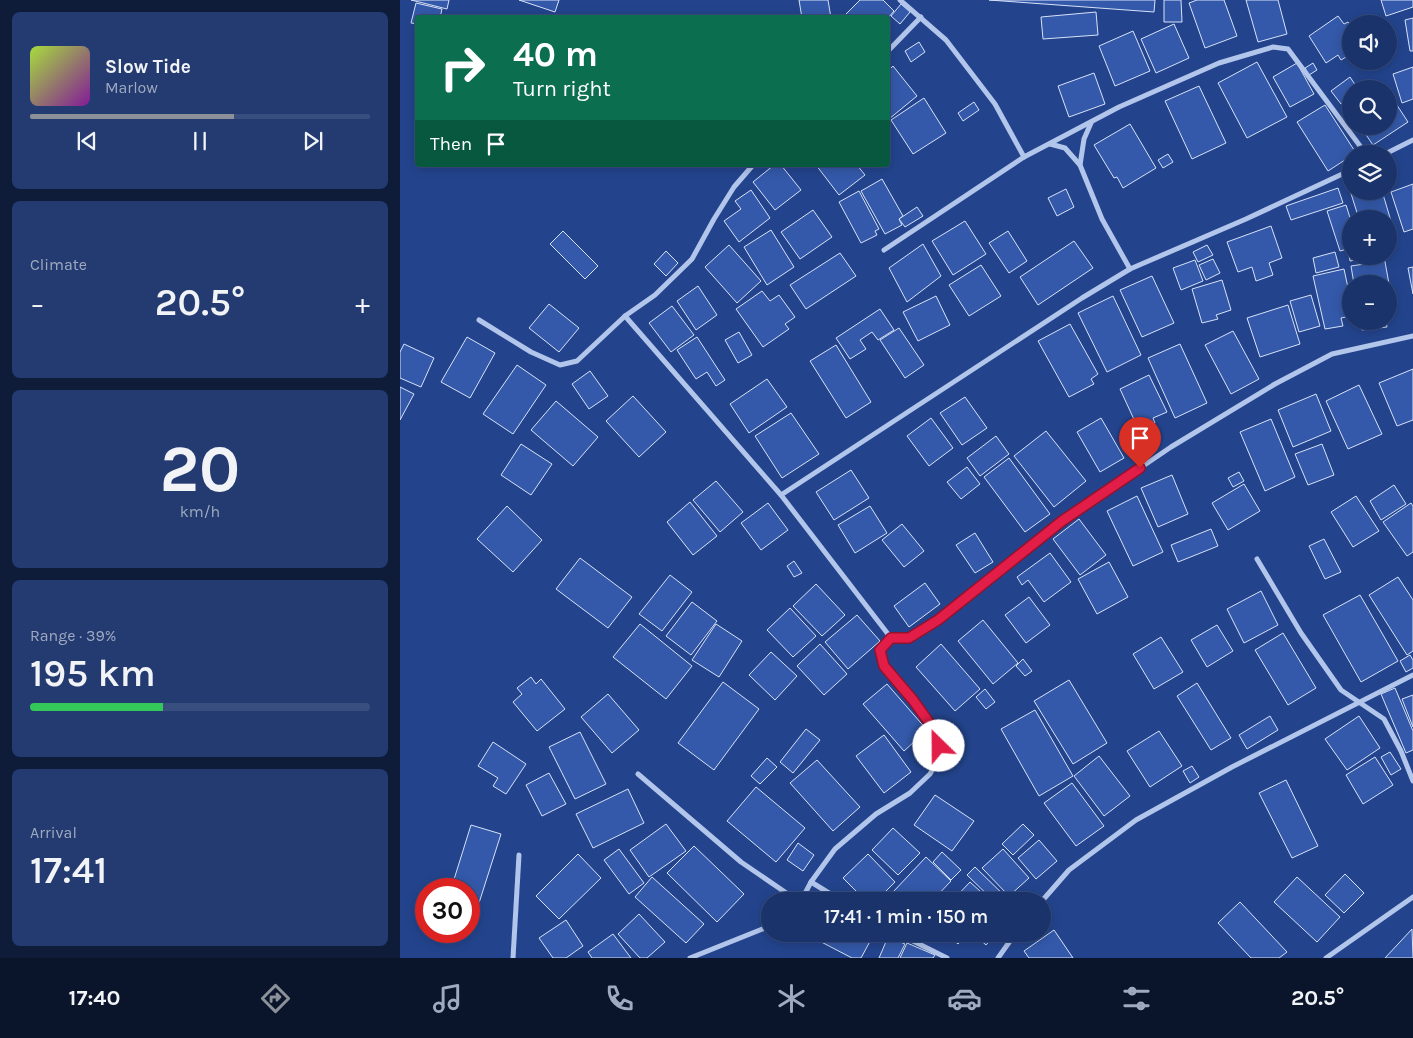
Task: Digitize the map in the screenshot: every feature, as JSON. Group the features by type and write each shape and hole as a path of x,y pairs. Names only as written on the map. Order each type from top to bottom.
{"street":[{"path":"900,0 946,40 995,104 1024,157"},
{"path":"890,49 921,17"},
{"path":"884,250 1024,157 1119,107 1219,63 1273,47 1288,49 1359,145"},
{"path":"1080,165 1084,138 1091,122"},
{"path":"1397,148 1413,140"},
{"path":"1049,144 1065,148 1080,165 1102,219 1130,268"},
{"path":"479,320 531,352 560,365 577,361 625,316 655,295 692,259 729,195 751,167"},
{"path":"781,495 1130,268 1246,219 1342,174"},
{"path":"625,316 781,495 891,638"},
{"path":"805,892 835,849 876,814 910,793 930,774 940,756 938,735 913,700 884,666 880,650 891,638 909,638 931,624 1062,521 1170,447 1274,384 1332,354 1413,336"},
{"path":"1257,558 1302,633 1341,690 1384,720 1401,751 1413,781"},
{"path":"1050,892 1069,870 1136,820 1232,766 1413,675"},
{"path":"638,774 741,862 786,892"},
{"path":"513,958 519,855"},
{"path":"811,882 827,892"},
{"path":"1326,958 1413,897"},
{"path":"690,958 761,930"},
{"path":"915,942 947,958"},
{"path":"998,958 1009,942"}],"building":[{"path":"411,0 449,0 447,9"},
{"path":"519,0 559,0 555,12"},
{"path":"799,0 828,0 830,15 802,15"},
{"path":"860,0 883,0 894,11 890,16 845,15"},
{"path":"989,0 1155,0 1154,12"},
{"path":"1164,0 1181,0 1182,22 1164,22"},
{"path":"1197,0 1224,0 1237,36 1205,48 1189,3"},
{"path":"1246,0 1278,0 1287,34 1258,42"},
{"path":"1381,0 1413,0 1413,7 1386,15"},
{"path":"416,3 442,9 441,15 415,15 415,24 411,23"},
{"path":"901,4 910,12 900,24 891,16"},
{"path":"1096,12 1098,35 1043,39 1041,17"},
{"path":"1338,16 1342,21 1342,59 1338,55 1326,63 1309,36"},
{"path":"1413,18 1413,51 1410,51 1405,20"},
{"path":"1174,24 1189,58 1156,73 1141,39"},
{"path":"1133,31 1150,71 1115,86 1099,46"},
{"path":"919,42 925,52 911,62 905,51"},
{"path":"1257,62 1287,117 1247,138 1218,83"},
{"path":"1297,63 1314,94 1290,107 1273,77"},
{"path":"1313,63 1317,70 1309,75 1305,68"},
{"path":"893,66 917,96 890,118 890,69"},
{"path":"1413,67 1413,99 1402,103 1397,80 1395,80 1393,74"},
{"path":"1094,73 1105,104 1069,117 1058,86"},
{"path":"1342,83 1342,103 1341,104 1331,91"},
{"path":"1199,86 1226,143 1192,159 1165,101"},
{"path":"924,98 946,133 913,154 891,120"},
{"path":"974,102 979,110 963,121 958,113"},
{"path":"1325,105 1342,131 1342,135 1344,135 1351,145 1342,145 1342,162 1328,171 1297,122"},
{"path":"1397,105 1408,122 1397,129"},
{"path":"1130,124 1156,168 1123,188 1117,177 1114,178 1094,145"},
{"path":"1366,135 1388,135 1373,145"},
{"path":"1168,154 1173,162 1163,168 1158,160"},
{"path":"772,167 783,167 801,190 775,210 753,182"},
{"path":"818,167 859,167 865,175 839,195"},
{"path":"882,179 903,216 899,219 902,225 885,234 861,191"},
{"path":"1413,184 1413,229 1404,232 1394,200 1397,200 1397,190"},
{"path":"1338,188 1343,203 1291,220 1286,206"},
{"path":"1066,189 1074,207 1057,216 1048,198"},
{"path":"751,190 770,218 739,242 724,221 741,209 735,201"},
{"path":"859,191 879,229 875,231 877,235 861,243 839,202"},
{"path":"1353,200 1385,200 1388,210 1356,210"},
{"path":"1346,205 1348,210 1342,210 1342,250 1340,251 1327,211"},
{"path":"917,207 923,216 905,227 899,219"},
{"path":"813,210 832,237 800,259 781,232"},
{"path":"965,221 986,254 953,275 932,241"},
{"path":"1271,226 1282,258 1269,263 1273,275 1256,281 1252,267 1238,272 1227,242"},
{"path":"771,230 794,267 767,285 744,247"},
{"path":"563,231 598,266 585,279 550,244"},
{"path":"1008,231 1027,261 1009,273 989,243"},
{"path":"1074,241 1093,268 1038,305 1020,277"},
{"path":"923,244 941,276 907,302 889,268"},
{"path":"729,245 761,281 737,303 705,267"},
{"path":"1207,245 1213,255 1198,262 1193,252"},
{"path":"666,251 678,263 666,276 654,264"},
{"path":"1335,252 1339,267 1316,273 1313,258"},
{"path":"840,253 856,276 806,309 790,285"},
{"path":"1213,259 1220,273 1206,280 1199,265"},
{"path":"1195,260 1203,281 1181,290 1173,268"},
{"path":"981,265 1001,296 969,316 949,285"},
{"path":"1386,265 1387,275 1352,275 1351,266"},
{"path":"1413,267 1413,294 1408,268"},
{"path":"1344,269 1345,275 1342,275 1342,326 1325,329 1313,276"},
{"path":"1152,276 1174,323 1142,337 1120,290"},
{"path":"1222,280 1231,310 1216,315 1218,319 1202,323 1192,289"},
{"path":"698,286 717,315 696,330 677,301"},
{"path":"762,291 770,301 779,295 795,317 785,324 789,329 763,347 736,309"},
{"path":"1311,295 1320,326 1299,332 1290,301"},
{"path":"936,296 950,325 918,341 903,312"},
{"path":"1113,296 1141,355 1107,372 1078,313"},
{"path":"549,304 579,328 559,352 529,328"},
{"path":"1288,305 1300,344 1260,357 1247,318"},
{"path":"672,306 694,335 671,352 649,323"},
{"path":"880,309 894,330 878,340 872,332 860,340 866,349 850,359 836,338"},
{"path":"1070,324 1098,374 1091,379 1094,384 1069,397 1038,341"},
{"path":"899,328 924,365 905,378 880,340"},
{"path":"1233,331 1259,379 1231,394 1205,345"},
{"path":"739,332 752,355 738,363 725,340"},
{"path":"467,337 495,353 470,398 441,382"},
{"path":"697,337 725,380 716,386 707,372 696,379 677,350"},
{"path":"404,344 434,358 421,387 400,378 400,352"},
{"path":"1180,344 1207,403 1175,418 1148,358"},
{"path":"836,345 871,402 846,418 810,361"},
{"path":"517,365 546,385 513,434 483,414"},
{"path":"1413,369 1413,420 1397,426 1379,383"},
{"path":"590,371 608,396 589,409 572,384"},
{"path":"1149,375 1167,412 1153,418 1155,423 1143,429 1141,424 1137,426 1120,389"},
{"path":"767,379 787,407 749,433 730,404"},
{"path":"1359,385 1382,434 1348,449 1326,401"},
{"path":"400,387 414,394 400,420"},
{"path":"1316,394 1331,431 1293,447 1278,410"},
{"path":"633,396 666,432 639,457 606,421"},
{"path":"965,397 987,428 962,445 940,413"},
{"path":"556,401 598,437 573,466 531,430"},
{"path":"791,413 819,454 782,478 755,436"},
{"path":"931,418 953,448 929,466 907,436"},
{"path":"1101,418 1124,458 1100,472 1077,432"},
{"path":"1271,419 1295,477 1265,491 1240,432"},
{"path":"1046,431 1086,481 1054,507 1014,456"},
{"path":"996,436 1009,454 980,476 967,458"},
{"path":"521,444 552,464 531,495 501,475"},
{"path":"1322,444 1334,475 1308,485 1295,454"},
{"path":"1009,458 1050,514 1025,532 984,477"},
{"path":"967,467 980,484 961,499 947,482"},
{"path":"851,470 869,498 834,520 816,492"},
{"path":"1239,472 1244,481 1233,487 1228,478"},
{"path":"1172,475 1188,514 1158,527 1141,488"},
{"path":"716,481 743,512 720,532 693,500"},
{"path":"1244,484 1260,511 1228,530 1212,503"},
{"path":"1394,485 1406,504 1381,520 1370,501"},
{"path":"1137,496 1163,552 1133,566 1107,511"},
{"path":"1356,496 1379,531 1353,547 1331,512"},
{"path":"690,502 717,536 693,555 667,522"},
{"path":"768,503 788,530 761,550 741,523"},
{"path":"1411,503 1413,506 1413,552 1407,556 1383,522"},
{"path":"507,506 542,540 513,572 477,539"},
{"path":"870,506 887,533 855,553 838,525"},
{"path":"1079,519 1106,555 1080,575 1053,539"},
{"path":"902,524 924,551 904,567 882,540"},
{"path":"1211,529 1218,546 1178,562 1171,545"},
{"path":"975,533 993,562 975,573 956,545"},
{"path":"1324,539 1341,572 1325,579 1309,546"},
{"path":"1050,553 1071,582 1044,602 1028,580 1022,585 1017,577"},
{"path":"580,558 632,597 608,628 556,589"},
{"path":"794,561 802,573 794,577 787,566"},
{"path":"1109,562 1128,597 1097,614 1078,579"},
{"path":"670,575 692,592 662,631 639,614"},
{"path":"1398,577 1413,600 1413,651 1407,655 1369,595"},
{"path":"925,583 940,604 909,627 894,606"},
{"path":"816,584 845,615 822,636 793,606"},
{"path":"1261,591 1278,625 1244,643 1227,609"},
{"path":"1360,595 1398,661 1361,682 1323,615"},
{"path":"1029,597 1050,625 1026,643 1005,615"},
{"path":"692,602 717,621 691,655 666,636"},
{"path":"790,608 816,636 793,657 767,630"},
{"path":"857,615 880,641 848,669 825,642"},
{"path":"983,620 1018,663 993,684 958,641"},
{"path":"640,624 692,666 666,699 613,657"},
{"path":"716,624 742,641 719,677 692,660"},
{"path":"1217,625 1233,651 1207,667 1191,640"},
{"path":"1283,633 1316,688 1288,705 1255,650"},
{"path":"1161,637 1183,672 1154,689 1133,654"},
{"path":"820,644 847,674 824,695 797,666"},
{"path":"941,644 980,689 955,711 916,667"},
{"path":"771,652 797,676 775,700 749,675"},
{"path":"1410,655 1413,660 1413,668 1406,672 1400,661"},
{"path":"1023,659 1032,671 1025,676 1016,666"},
{"path":"531,677 536,684 541,679 565,709 537,731 513,702 522,694 517,688"},
{"path":"1069,680 1107,743 1073,764 1034,701"},
{"path":"723,682 759,709 714,770 678,743"},
{"path":"1197,683 1231,738 1211,750 1177,696"},
{"path":"887,684 927,730 904,751 863,704"},
{"path":"1395,688 1413,731 1413,750 1406,753 1381,694"},
{"path":"985,689 995,702 986,709 976,697"},
{"path":"608,694 639,730 612,753 581,717"},
{"path":"1413,695 1413,727 1402,699"},
{"path":"1035,710 1073,776 1039,796 1001,729"},
{"path":"1270,716 1278,730 1247,749 1239,735"},
{"path":"1359,716 1380,748 1347,770 1325,739"},
{"path":"806,729 820,740 793,773 780,762"},
{"path":"1159,731 1182,766 1150,787 1127,751"},
{"path":"580,732 606,784 575,799 549,747"},
{"path":"884,735 911,772 884,793 856,756"},
{"path":"493,742 526,764 506,794 493,786 498,778 478,766"},
{"path":"1390,752 1401,769 1391,775 1381,757"},
{"path":"1099,756 1130,796 1104,816 1074,776"},
{"path":"1375,757 1393,785 1363,804 1346,775"},
{"path":"767,758 777,767 760,784 751,776"},
{"path":"817,760 860,807 833,831 790,783"},
{"path":"1192,766 1199,777 1190,783 1183,771"},
{"path":"549,773 566,804 542,816 526,785"},
{"path":"1286,780 1318,846 1292,858 1259,793"},
{"path":"1072,783 1104,826 1076,846 1044,803"},
{"path":"756,787 805,828 776,862 727,821"},
{"path":"628,789 644,823 593,848 576,814"},
{"path":"935,795 974,821 952,851 914,825"},
{"path":"666,824 686,851 649,877 630,850"},
{"path":"1023,824 1034,835 1013,855 1002,844"},
{"path":"471,825 501,834 480,900 480,878 454,878"},
{"path":"893,828 920,853 898,875 872,850"},
{"path":"1039,840 1057,861 1036,879 1018,858"},
{"path":"798,843 814,855 803,871 787,860"},
{"path":"694,846 744,894 717,922 667,873"},
{"path":"619,849 644,883 629,894 604,860"},
{"path":"1003,849 1029,878 1013,892 1005,892 982,868"},
{"path":"942,852 961,870 951,880 933,862"},
{"path":"578,854 601,878 559,919 536,896"},
{"path":"868,854 895,882 885,892 857,892 843,878"},
{"path":"926,857 951,881 941,892 893,892"},
{"path":"975,867 1001,892 985,892 967,875"},
{"path":"1345,874 1364,893 1344,913 1325,895"},
{"path":"652,877 704,924 686,943 635,897"},
{"path":"1297,877 1340,917 1317,942 1274,902"},
{"path":"970,882 981,892 961,892"},
{"path":"1240,902 1287,952 1279,958 1251,958 1218,923"},
{"path":"639,914 665,942 647,958 640,958 618,934"},
{"path":"566,920 583,946 566,958 553,958 539,938"},
{"path":"1412,929 1413,958 1385,958"},
{"path":"1054,930 1073,958 1029,958 1024,951 1037,942 1051,942 1051,932"},
{"path":"613,934 631,958 592,958 588,952"},
{"path":"821,942 870,942 861,958 852,958"},
{"path":"886,942 905,944 898,958 879,958"},
{"path":"907,943 935,955 933,958 900,958"}],"route":[{"path":"939,746 938,735 913,700 884,666 880,650 891,638 909,638 938,620 1062,521 1140,468"}]}
